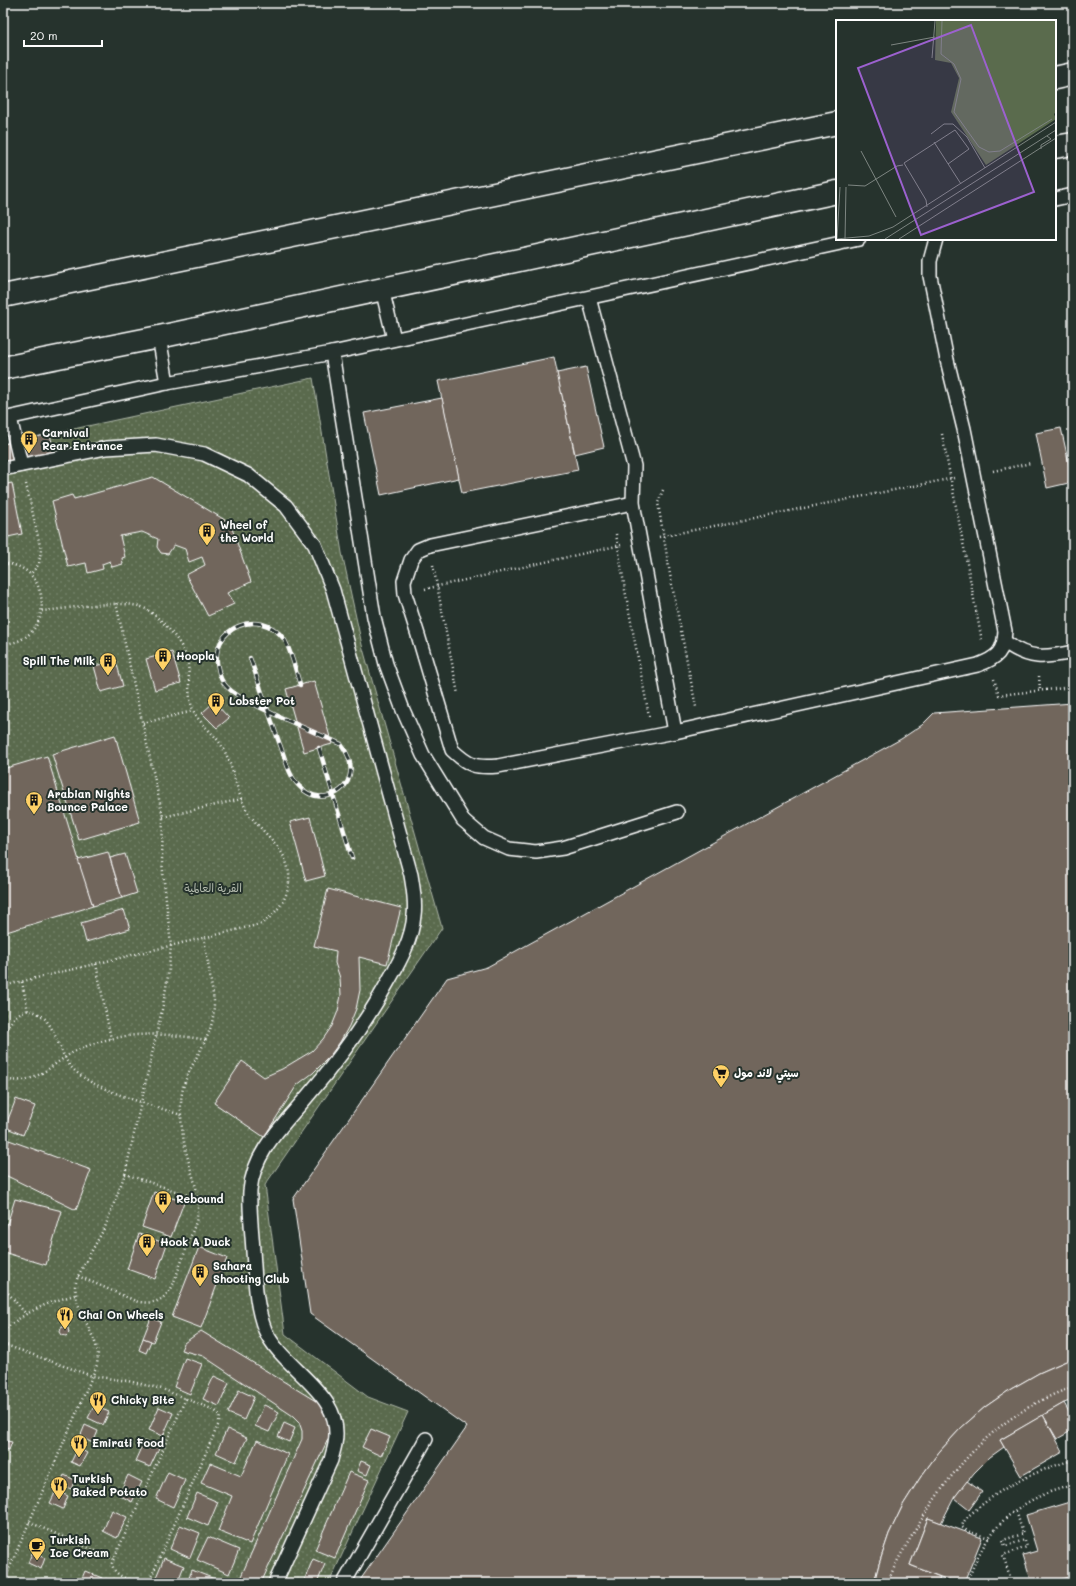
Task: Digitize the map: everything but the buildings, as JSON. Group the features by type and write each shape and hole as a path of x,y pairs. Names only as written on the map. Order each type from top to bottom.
{"street":[{"path":"1056,78 1073,74"},
{"path":"3,296 836,123"},
{"path":"1056,147 1073,144"},
{"path":"3,368 159,337 836,192"}],"lane":[{"path":"1056,198 1073,195"},
{"path":"21,465 7,418 167,383 332,353 854,240"},
{"path":"633,502 430,545 418,550 411,560 404,581 405,594 452,750 464,762 481,768 498,766 675,732 978,665 995,658 1005,642 1005,631 974,474 947,360 930,276 930,261 936,240"},
{"path":"382,289 394,339"},
{"path":"589,298 634,466 633,502 675,732"},
{"path":"159,337 167,383"},
{"path":"332,353 374,617 386,664 403,710 423,755 463,820 484,838 509,849 536,852 563,848 677,812"},
{"path":"3,469 106,448 156,445 204,454 248,475 286,506 315,545 334,590 411,875 415,914 411,934 404,952 378,1000 348,1046 329,1071 268,1142 254,1172 250,1189 257,1298 265,1330 274,1345 322,1396 331,1410 336,1427 336,1444 330,1460 275,1583"},
{"path":"1005,642 1016,650 1037,656 1073,652"},
{"path":"344,1583 426,1439"}],"path":[{"path":"405,594 663,536 1031,463"},
{"path":"21,465 41,550 39,564 30,575"},
{"path":"663,490 658,503 663,536 700,727"},
{"path":"612,507 625,590 652,736"},
{"path":"430,545 459,700"},
{"path":"3,564 19,567 30,575 38,586 42,598 42,611 37,624 28,635 16,642 3,644"},
{"path":"3,986 261,924 273,916 282,904 288,890 289,875 286,860 279,847 253,819 242,799 224,749 216,737 198,720 190,701 188,662 177,639 169,629 144,608 135,605 116,603 42,611"},
{"path":"3,1583 97,1365 98,1353 95,1342 75,1295 75,1286 78,1276 105,1227 125,1174 157,1034 168,976 171,946 162,862 163,817 116,603"},
{"path":"143,723 194,711"},
{"path":"3,732 5,737"},
{"path":"163,817 242,799"},
{"path":"78,1276 138,1302 148,1303 158,1301 166,1295 172,1287 199,1210 197,1188 184,1145 181,1102 184,1082 192,1064 206,1040 212,1021 214,1002 204,938"},
{"path":"96,964 112,1039"},
{"path":"22,982 28,1011"},
{"path":"3,1036 10,1022 17,1014 28,1011 38,1013 47,1021 65,1059 84,1079 97,1086 181,1115"},
{"path":"3,1079 19,1080 31,1078 44,1073 79,1049 112,1039 134,1035 157,1034 181,1035 206,1040"},
{"path":"125,1174 199,1199"},
{"path":"3,1287 26,1314"},
{"path":"3,1331 26,1314 50,1302 75,1295"},
{"path":"3,1344 92,1376 162,1389 186,1398 217,1412 220,1419 152,1575 145,1583 140,1583 116,1574 112,1563 186,1398"},
{"path":"888,1583 908,1542 928,1507 978,1446 997,1429 1018,1414 1039,1401 1073,1387"},
{"path":"989,1538 967,1532 962,1527 971,1514 988,1499 1008,1486 1029,1476 1073,1460"},
{"path":"967,1583 974,1564 997,1527 1016,1510 1031,1500 1052,1491 1073,1485"},
{"path":"1012,1583 1003,1555 1027,1547 1025,1540 1005,1546 1003,1540 1023,1534 1016,1510"},
{"path":"29,1522 114,1559"}],"green space":[{"name":"القرية العالمية","path":"313,378 342,553 362,645 442,928 265,1185 285,1334 368,1397 408,1412 329,1583 3,1583 3,444"}],"railway":[{"path":"250,658 257,679 268,710 272,721 275,732 292,777 295,782 309,794 320,796 331,795 340,790 347,782 350,771 349,758 341,744 276,715 266,710 244,699 230,690 222,681 218,671 217,654 221,642 228,633 238,626 250,623 262,624 274,629 286,643 293,660 300,685"},
{"path":"319,748 352,858"}],"place":[{"name":"Carnival Rear Entrance","path":"29,454"},
{"name":"Wheel of the World","path":"207,546"},
{"name":"Hoopla","path":"163,671"},
{"name":"Spill The Milk","path":"108,676"},
{"name":"Lobster Pot","path":"216,716"},
{"name":"Arabian Nights Bounce Palace","path":"34,815"},
{"name":"سيتي لاند مول","path":"721,1088"},
{"name":"Rebound","path":"163,1214"},
{"name":"Hook A Duck","path":"147,1257"},
{"name":"Sahara Shooting Club","path":"200,1287"},
{"name":"Chai On Wheels","path":"65,1330"},
{"name":"Chicky Bite","path":"98,1415"},
{"name":"Emirati Food","path":"79,1458"},
{"name":"Turkish Baked Potato","path":"59,1500"},
{"name":"Turkish Ice Cream","path":"37,1561"}]}
